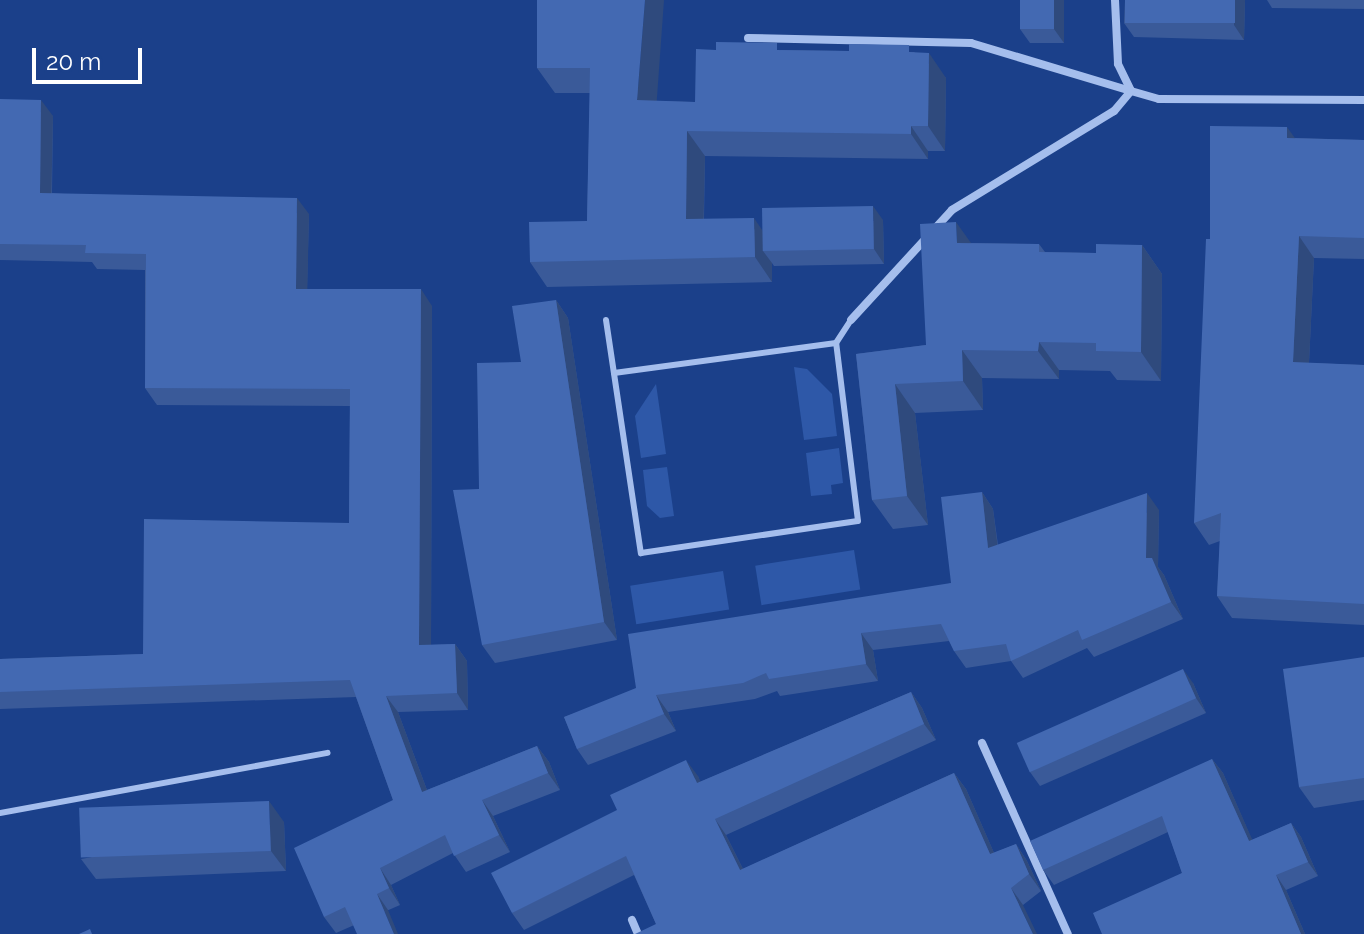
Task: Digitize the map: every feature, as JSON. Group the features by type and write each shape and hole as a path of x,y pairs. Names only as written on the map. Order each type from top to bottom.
{"street":[{"path":"1115,0 1118,64 1131,91"},
{"path":"748,38 971,43 1159,99 1364,100"},
{"path":"851,320 952,210 1114,111 1131,91"},
{"path":"982,743 1068,934"},
{"path":"632,920 638,934"}],"lane":[{"path":"606,320 641,553 858,521 836,343 851,320"},
{"path":"614,373 836,343"},
{"path":"0,813 328,753"}],"shaded area":[{"path":"794,367 807,369 832,394 837,436 804,440"},
{"path":"656,384 666,454 641,458 635,416"},
{"path":"839,448 843,483 831,485 832,494 811,496 806,453"},
{"path":"667,467 674,516 660,518 647,506 643,470"},
{"path":"854,550 860,590 761,605 755,566"},
{"path":"723,571 729,610 636,624 630,586"}],"building":[{"path":"537,0 645,0 637,100 695,102 696,49 716,50 716,42 777,43 777,50 849,51 849,44 909,45 909,52 929,53 928,126 911,126 911,134 687,131 686,219 754,218 755,257 530,262 529,222 587,221 590,68 537,68"},
{"path":"1020,0 1054,0 1054,29 1020,29"},
{"path":"1125,0 1235,0 1235,23 1125,23"},
{"path":"0,99 41,100 40,193 297,198 296,289 421,289 419,645 455,644 457,693 386,696 422,792 537,746 548,773 482,800 499,835 454,856 445,835 380,868 389,888 377,894 394,934 357,934 345,907 324,917 294,848 393,800 350,680 0,692 0,659 143,654 144,519 349,523 350,389 145,388 146,254 85,253 86,245 0,244"},
{"path":"1210,126 1287,127 1287,138 1364,140 1364,238 1299,236 1293,362 1364,365 1364,604 1217,596 1221,513 1194,523 1206,239 1210,239"},
{"path":"873,206 874,249 763,251 762,208"},
{"path":"956,222 957,243 1039,244 1039,252 1096,253 1096,244 1142,245 1141,352 1096,351 1096,343 1039,342 1038,351 962,350 963,381 895,384 907,496 872,500 856,354 926,345 920,224"},
{"path":"556,300 604,622 482,645 453,490 479,489 477,363 521,362 512,306"},
{"path":"982,492 988,548 1147,493 1146,558 1152,558 1171,602 1082,640 1078,630 1011,661 1006,644 954,651 941,624 861,633 866,664 769,679 766,673 743,683 656,695 664,714 577,749 564,717 636,688 628,634 951,583 941,497"},
{"path":"1364,657 1364,778 1299,787 1283,669"},
{"path":"1183,669 1196,698 1030,772 1017,743"},
{"path":"911,692 924,724 715,819 740,870 954,773 990,854 1016,844 1029,874 1011,888 1033,934 635,934 656,924 626,856 512,913 491,873 617,810 610,795 686,760 697,783"},
{"path":"1212,759 1249,841 1291,823 1308,862 1276,875 1301,934 1102,934 1093,913 1182,873 1162,816 1043,870 1030,841"},
{"path":"269,801 271,851 81,858 79,808"}]}
